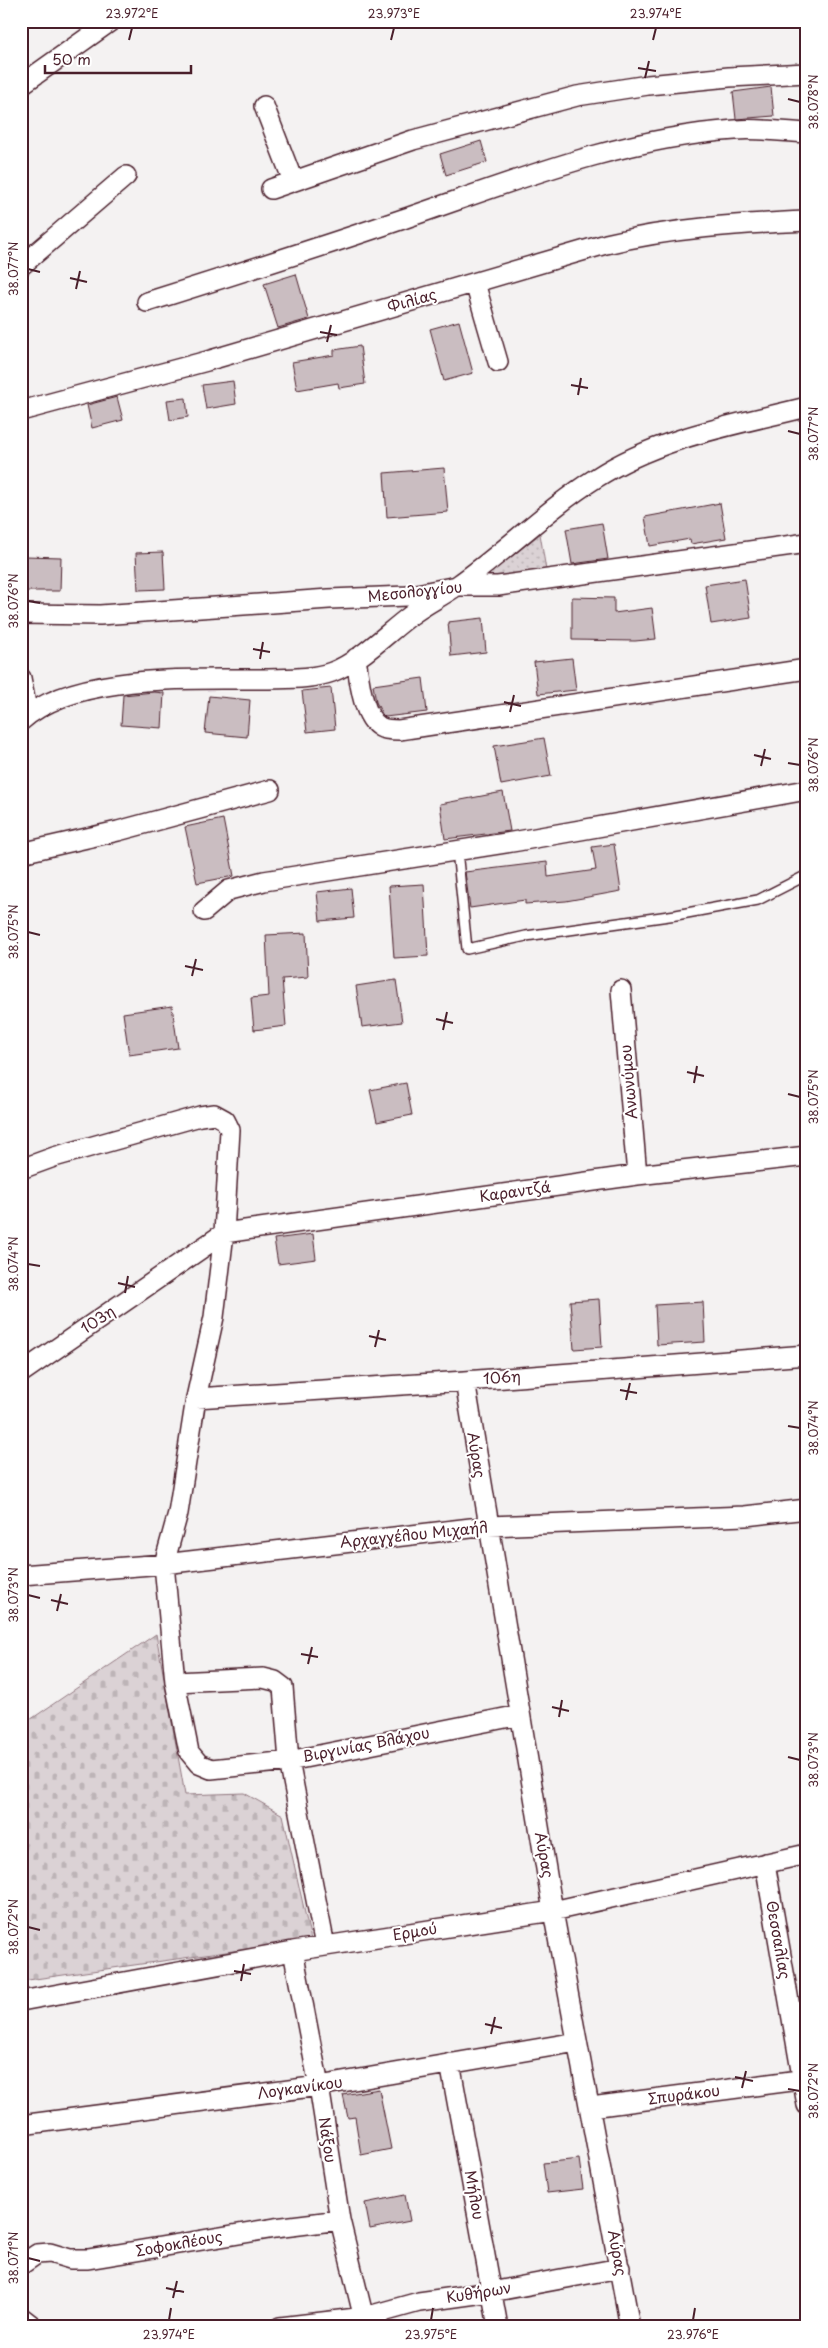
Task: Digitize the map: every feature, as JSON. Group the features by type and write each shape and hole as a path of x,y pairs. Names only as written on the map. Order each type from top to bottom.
{"street":[{"path":"21,85 111,21"},
{"path":"271,189 413,140 577,96 648,85 729,76 807,73"},
{"path":"264,106 292,181"},
{"path":"147,302 380,227 600,152 698,133 738,130 807,133"},
{"path":"21,266 126,176"},
{"name":"Φιλίας","path":"21,411 207,361 646,234 710,227 807,221"},
{"path":"475,283 498,362"},
{"path":"21,678 25,718 63,698 99,688 144,681 303,678 332,672 356,658 424,605 457,586 595,478 629,458 663,444 807,407"},
{"name":"Μεσολογγίου","path":"21,614 100,615 329,599 407,596 457,586 498,586 807,543"},
{"path":"356,658 365,703 371,720 381,728 399,730 807,669"},
{"path":"21,852 118,831 270,790"},
{"path":"204,911 229,890 264,881 807,790"},
{"name":"Ανωνύμου","path":"620,990 637,1174"},
{"path":"21,1169 62,1154 200,1116 214,1114 225,1120 230,1130 224,1233 214,1317 196,1398 178,1513 164,1564 175,1682 262,1678 275,1681 283,1686 289,1761 325,1946"},
{"name":"Καραντζά","path":"224,1233 637,1174 807,1156"},
{"name":"103η","path":"21,1372 224,1233"},
{"name":"106η","path":"196,1398 465,1381 807,1355"},
{"name":"Αύρας","path":"465,1381 553,1911 591,2107 630,2327"},
{"name":"Αρχαγγέλου Μιχαήλ","path":"21,1575 164,1564 488,1526 745,1516 807,1509"},
{"name":"Βιργινίας Βλάχου","path":"175,1682 189,1752 199,1764 211,1769 289,1761 520,1715"},
{"name":"Ερμού","path":"21,2001 325,1946 553,1911 807,1854"},
{"name":"Θεσσαλίας","path":"765,1863 807,2105"},
{"name":"Νάξου","path":"293,1952 319,2086 340,2220 366,2322"},
{"name":"Λογκανίκου","path":"21,2125 319,2086 577,2042"},
{"name":"Μήλου","path":"450,2063 498,2327"},
{"name":"Σπυράκου","path":"591,2107 804,2080"},
{"name":"Σοφοκλέους","path":"21,2265 37,2254 50,2253 70,2259 88,2259 275,2228 340,2220"},
{"name":"Κυθήρων","path":"280,2327 366,2322 419,2302 491,2292 620,2268"},
{"path":"21,2316 34,2327"}],"lane":[{"path":"457,850 467,948 526,936 676,915 758,900 807,875"}],"green space":[{"path":"540,534 546,570 484,578"},
{"path":"156,1634 185,1795 244,1793 283,1815 311,1940 21,1981 21,1726"}],"building":[{"path":"771,87 774,116 736,119 733,92"},
{"path":"481,141 487,162 446,175 440,154"},
{"path":"296,274 309,319 278,328 264,284"},
{"path":"459,321 473,373 444,381 430,329"},
{"path":"360,346 365,384 339,388 338,383 297,390 292,362 334,355 334,350"},
{"path":"233,381 236,404 206,409 202,385"},
{"path":"117,397 123,420 92,428 87,405"},
{"path":"186,398 188,417 170,420 167,400"},
{"path":"444,468 448,512 387,517 384,473"},
{"path":"720,503 726,538 691,544 690,539 650,546 645,517"},
{"path":"602,523 608,559 572,564 566,529"},
{"path":"163,552 165,589 138,590 136,553"},
{"path":"25,556 61,557 60,591 25,591"},
{"path":"745,579 751,618 711,624 705,585"},
{"path":"572,597 614,598 614,613 652,608 656,639 635,641 572,640"},
{"path":"483,618 486,652 451,656 448,622"},
{"path":"572,658 576,690 538,694 534,662"},
{"path":"423,678 427,712 385,717 382,714 376,702 373,685"},
{"path":"331,688 335,729 307,732 302,691"},
{"path":"164,693 162,728 121,725 123,695"},
{"path":"209,696 250,700 247,737 205,733"},
{"path":"544,738 551,776 501,785 494,746"},
{"path":"503,792 510,831 445,839 440,804"},
{"path":"223,819 234,876 197,883 185,827"},
{"path":"614,844 621,891 566,901 525,904 525,900 470,908 465,872 547,862 548,877 596,870 592,847"},
{"path":"424,884 428,956 394,958 389,886"},
{"path":"351,888 354,918 320,921 317,892"},
{"path":"306,933 308,977 282,979 286,1026 254,1030 251,998 269,996 266,935"},
{"path":"396,980 402,1022 362,1027 356,986"},
{"path":"172,1006 178,1048 129,1055 123,1013"},
{"path":"406,1083 412,1115 377,1122 370,1090"},
{"path":"313,1234 316,1259 278,1264 274,1239"},
{"path":"599,1299 602,1347 574,1349 570,1301"},
{"path":"703,1302 705,1342 657,1345 655,1305"},
{"path":"379,2089 391,2149 361,2155 355,2117 348,2118 343,2095"},
{"path":"579,2159 583,2189 547,2193 543,2163"},
{"path":"405,2195 410,2221 370,2229 365,2203"}]}
